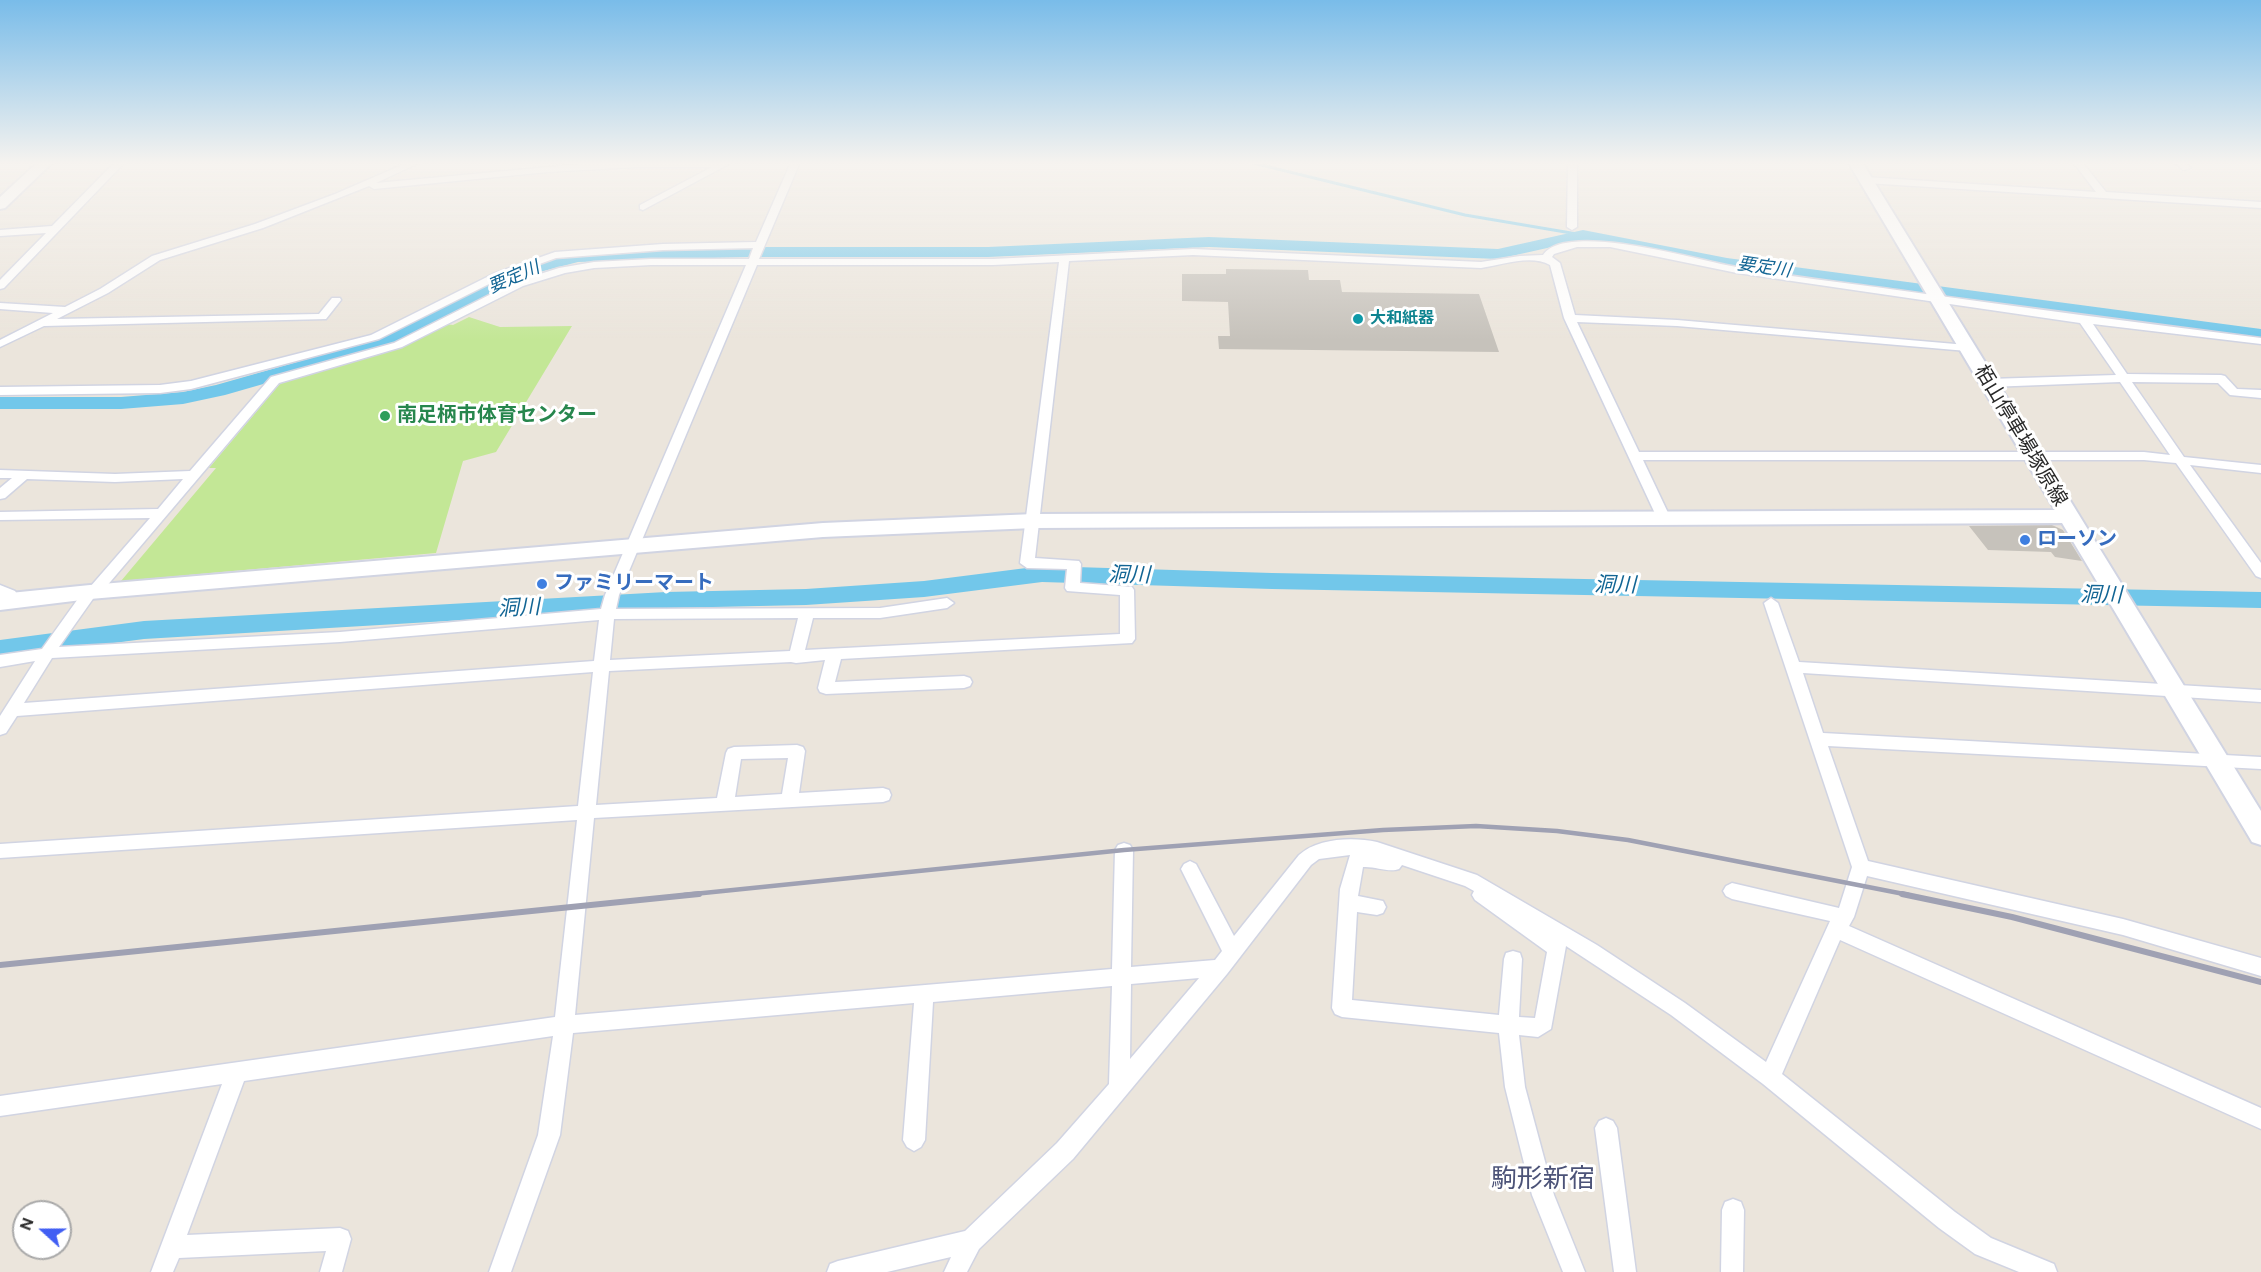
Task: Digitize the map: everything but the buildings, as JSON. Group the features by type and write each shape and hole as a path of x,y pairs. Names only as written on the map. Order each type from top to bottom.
{"street":[{"path":"0,286 62,221"},
{"path":"0,344 104,291 156,258 271,221"},
{"path":"500,1272 549,1135 564,1025 607,613 632,545 770,221"},
{"path":"1572,221 1572,227"},
{"name":"栢山停車場塚原線","path":"1891,221 2261,834"},
{"path":"0,232 55,229"},
{"path":"1546,258 1550,252 1576,244 1610,244 1737,270 1933,291 2084,320 2261,341"},
{"path":"0,391 160,389 191,385 375,337 497,276 555,255 663,247 757,253 1064,260 1193,252 1481,265 1534,257 1546,258 1555,263 1570,318 1663,517"},
{"path":"0,729 59,634 275,380 398,345 519,284 562,270 594,265 757,253"},
{"path":"12,710 603,666 795,658 1127,639 1127,590 1072,588 1074,564 1027,563 1034,521 1064,260"},
{"path":"42,323 322,316 336,300"},
{"path":"0,306 66,310"},
{"path":"1570,318 1677,323 1967,348"},
{"path":"2084,320 2261,573"},
{"path":"1989,383 2123,378 2221,379 2234,392 2261,394"},
{"path":"1633,456 2144,456 2261,469"},
{"path":"0,474 115,478 196,475"},
{"path":"0,495 24,476"},
{"path":"0,516 162,513"},
{"path":"2,598 823,530 1034,521 2068,516"},
{"path":"0,661 49,651 340,637 607,613 806,615 880,613 947,603"},
{"path":"1770,1077 1840,923 1861,867 1772,603"},
{"path":"795,658 806,615"},
{"path":"834,655 826,688 964,682"},
{"path":"1794,667 2261,696"},
{"path":"1818,739 2261,763"},
{"path":"725,803 734,753 797,751 789,801"},
{"path":"0,851 725,803 883,795"},
{"path":"955,1272 971,1241 1065,1151 1220,968 1314,852 1360,846 1377,849 1471,880 1590,951 1678,1010 1770,1077 1947,1221 1983,1246 2046,1272"},
{"path":"1119,1088 1124,850"},
{"path":"1443,871 1436,878 1376,859 1356,860 1348,889 1342,1008 1508,1027 1538,1028 1544,1023 1557,948 1482,898 1471,880"},
{"path":"1861,867 2123,927 2261,966"},
{"path":"1190,869 1232,951"},
{"path":"1732,891 1840,923 2261,1119"},
{"path":"1349,903 1377,907"},
{"path":"1513,959 1508,1027 1515,1088 1543,1195 1574,1272"},
{"path":"0,1106 564,1025 1220,968"},
{"path":"914,1140 924,994"},
{"path":"162,1272 237,1071"},
{"path":"1606,1128 1625,1272"},
{"path":"1732,1272 1733,1210"},
{"path":"170,1247 340,1239 332,1272"},
{"path":"838,1272 971,1241"}],"green space":[{"name":"南足柄市体育センター","path":"469,317 500,327 572,326 496,452 463,461 436,553 121,581 216,468 209,468 283,380 395,349 446,324 453,325"}],"waterway":[{"path":"1503,221 1583,235"},
{"name":"要定川","path":"0,403 121,403 183,398 218,391 385,343 526,270 578,257 747,252 988,252 1209,242 1498,254 1583,235 1727,263 2261,335"},
{"name":"洞川","path":"0,649 144,630 666,600 806,597 924,589 1042,574 1272,581 2261,600"}],"railway":[{"path":"684,895 1124,850 1383,830 1476,826 1557,831 1628,840 1909,895"},
{"path":"0,965 699,894"},
{"path":"1902,894 2012,917 2261,982"}],"place":[{"name":"大和紙器","path":"1358,319"},
{"name":"南足柄市体育センター","path":"385,416"},
{"name":"ローソン","path":"2025,540"},
{"name":"ファミリーマート","path":"542,584"}],"district":[{"name":"駒形新宿","path":"1543,1180"}]}
